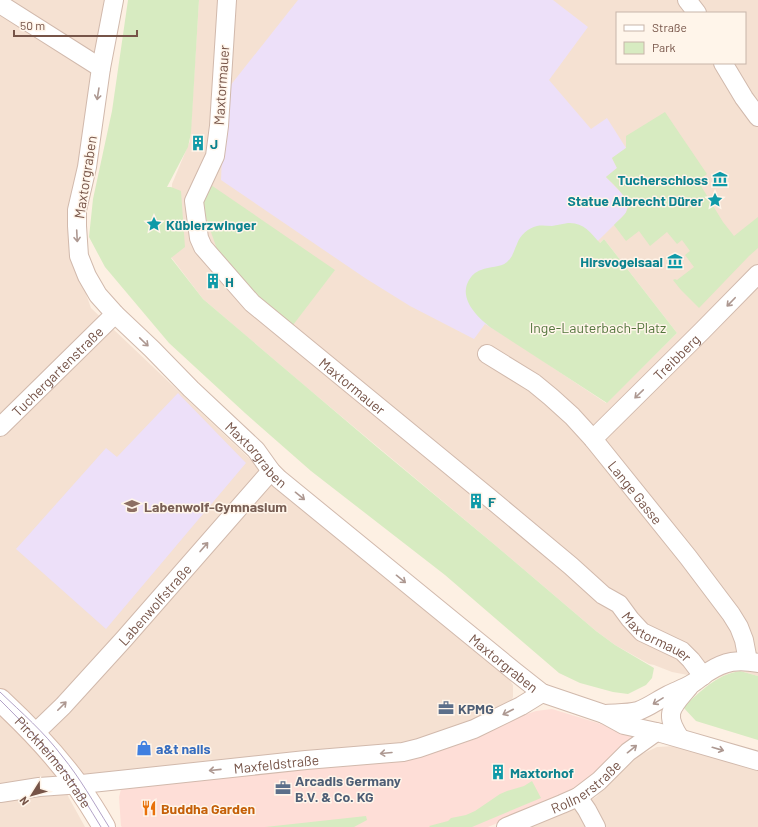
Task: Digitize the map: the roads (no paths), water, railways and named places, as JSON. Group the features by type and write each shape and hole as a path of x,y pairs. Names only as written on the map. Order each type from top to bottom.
{"main road":[{"name":"Pirckheimerstraße","path":"0,700 34,734 77,784 104,827"}],"street":[{"name":"Maxtorgraben","path":"114,0 87,167 77,210 79,256 87,276 98,295 115,314 191,389 256,450 271,471 279,479 514,672 542,693 604,714 624,725 680,738 758,761"},
{"name":"Maxtormauer","path":"227,0 219,126 215,156 194,201 199,238 203,247 252,304 492,500 571,566 603,595 619,604 642,632 682,651 691,660 697,680"},
{"path":"687,0 696,12"},
{"path":"0,4 102,68"},
{"path":"724,64 734,83 758,117"},
{"name":"Treibberg","path":"593,439 646,388 758,274"},
{"name":"Tuchergartenstraße","path":"0,428 115,314"},
{"name":"Lange Gasse","path":"487,354 534,383 572,416 593,439 684,551 731,614 739,627 753,662"},
{"name":"Labenwolfstraße","path":"34,734 63,706 124,639 271,471"},
{"name":"Maxtormauer","path":"604,714 636,711 653,704 697,680 720,665 728,662 753,662"},
{"name":"Maxtormauer","path":"680,738 671,721 671,715 674,705 697,680"},
{"name":"Maxfeldstraße","path":"0,793 306,760 403,752 474,730 521,706 542,693"},
{"name":"Rollnerstraße","path":"506,827 578,797 599,781 634,747 656,732"},
{"path":"578,797 596,827"}],"tram line":[{"path":"0,692 48,739 69,764 109,827"},
{"path":"0,700 36,736 68,775 101,827"}],"place":[{"name":"J","path":"198,143"},
{"name":"Tucherschloss","path":"720,179"},
{"name":"Statue Albrecht Dürer","path":"715,200"},
{"name":"Küblerzwinger","path":"154,224"},
{"name":"Hirsvogelsaal","path":"675,261"},
{"name":"H","path":"213,281"},
{"name":"F","path":"476,501"},
{"name":"Labenwolf-Gymnasium","path":"132,506"},
{"name":"KPMG","path":"446,708"},
{"name":"a&t nails","path":"144,748"},
{"name":"Maxtorhof","path":"498,772"},
{"name":"Arcadis Germany B.V. & Co. KG","path":"283,788"},
{"name":"Buddha Garden","path":"149,808"}],"park label":[{"name":"Inge-Lauterbach-Platz","path":"598,327"}]}
